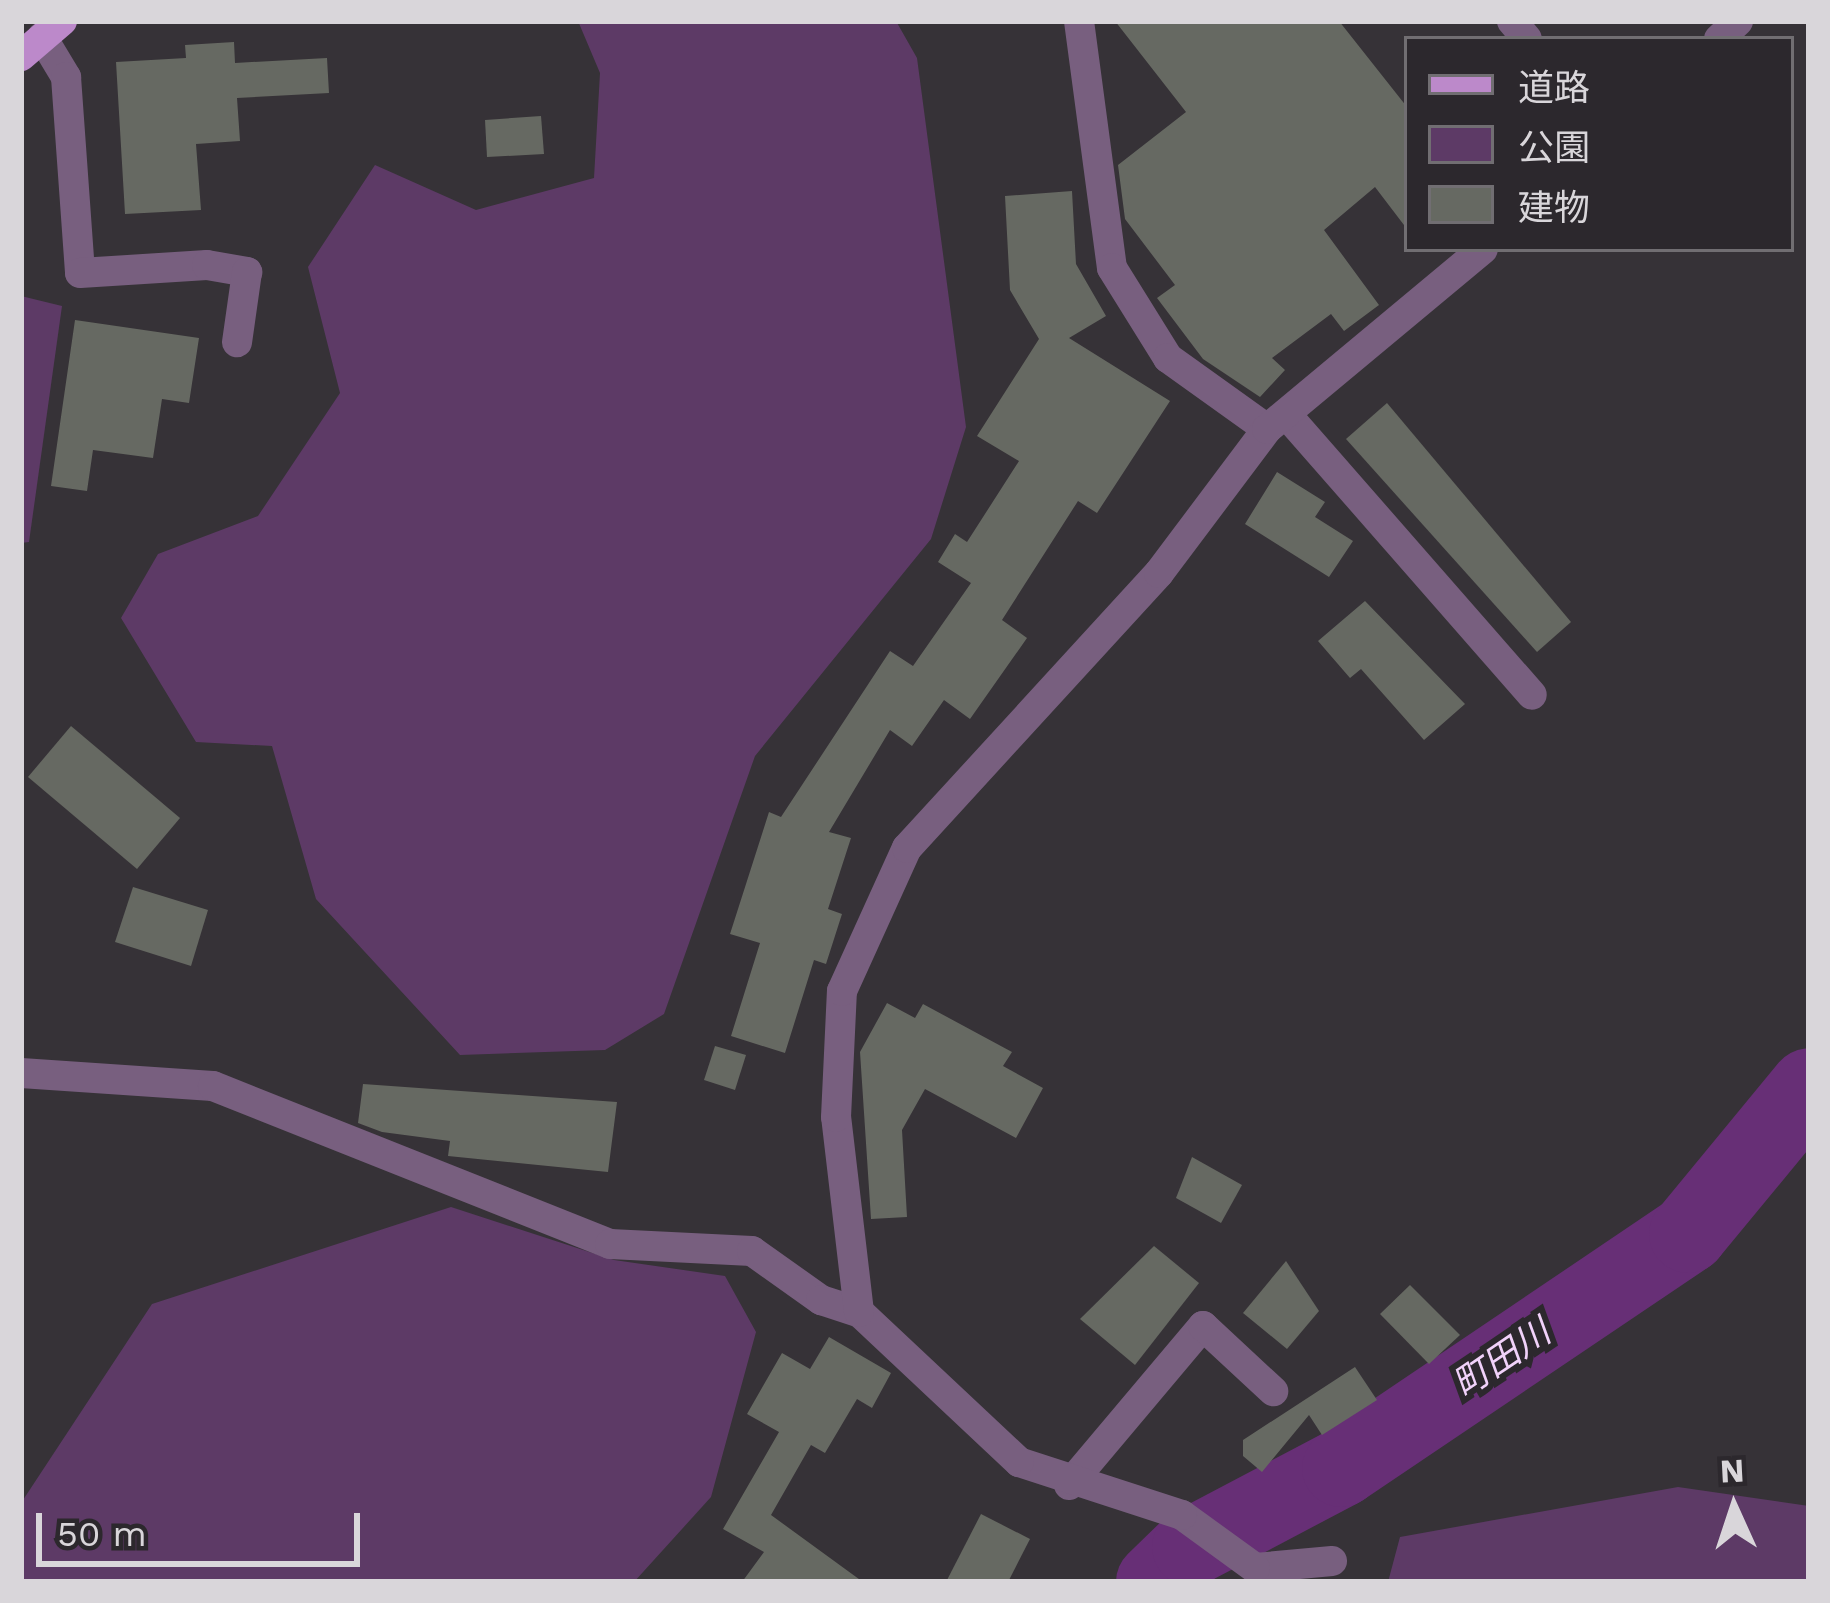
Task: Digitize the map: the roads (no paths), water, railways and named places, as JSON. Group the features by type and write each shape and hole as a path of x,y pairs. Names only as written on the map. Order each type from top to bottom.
{"street":[{"path":"1078,21 1112,268 1168,358 1276,422 1532,695"},
{"path":"42,38 66,77 80,273 207,265 247,272 237,342"},
{"path":"859,1312 836,1117 842,991 907,848 1159,573 1276,422 1479,252"},
{"path":"21,1073 213,1085 610,1244 752,1251 821,1300 859,1312 1018,1462 1069,1485 1182,1515 1255,1568 1332,1561"},
{"path":"1069,1485 1203,1326 1273,1391"}],"waterway":[{"name":"町田川","path":"1155,1582 1191,1547 1341,1468 1688,1234 1809,1087"}]}
